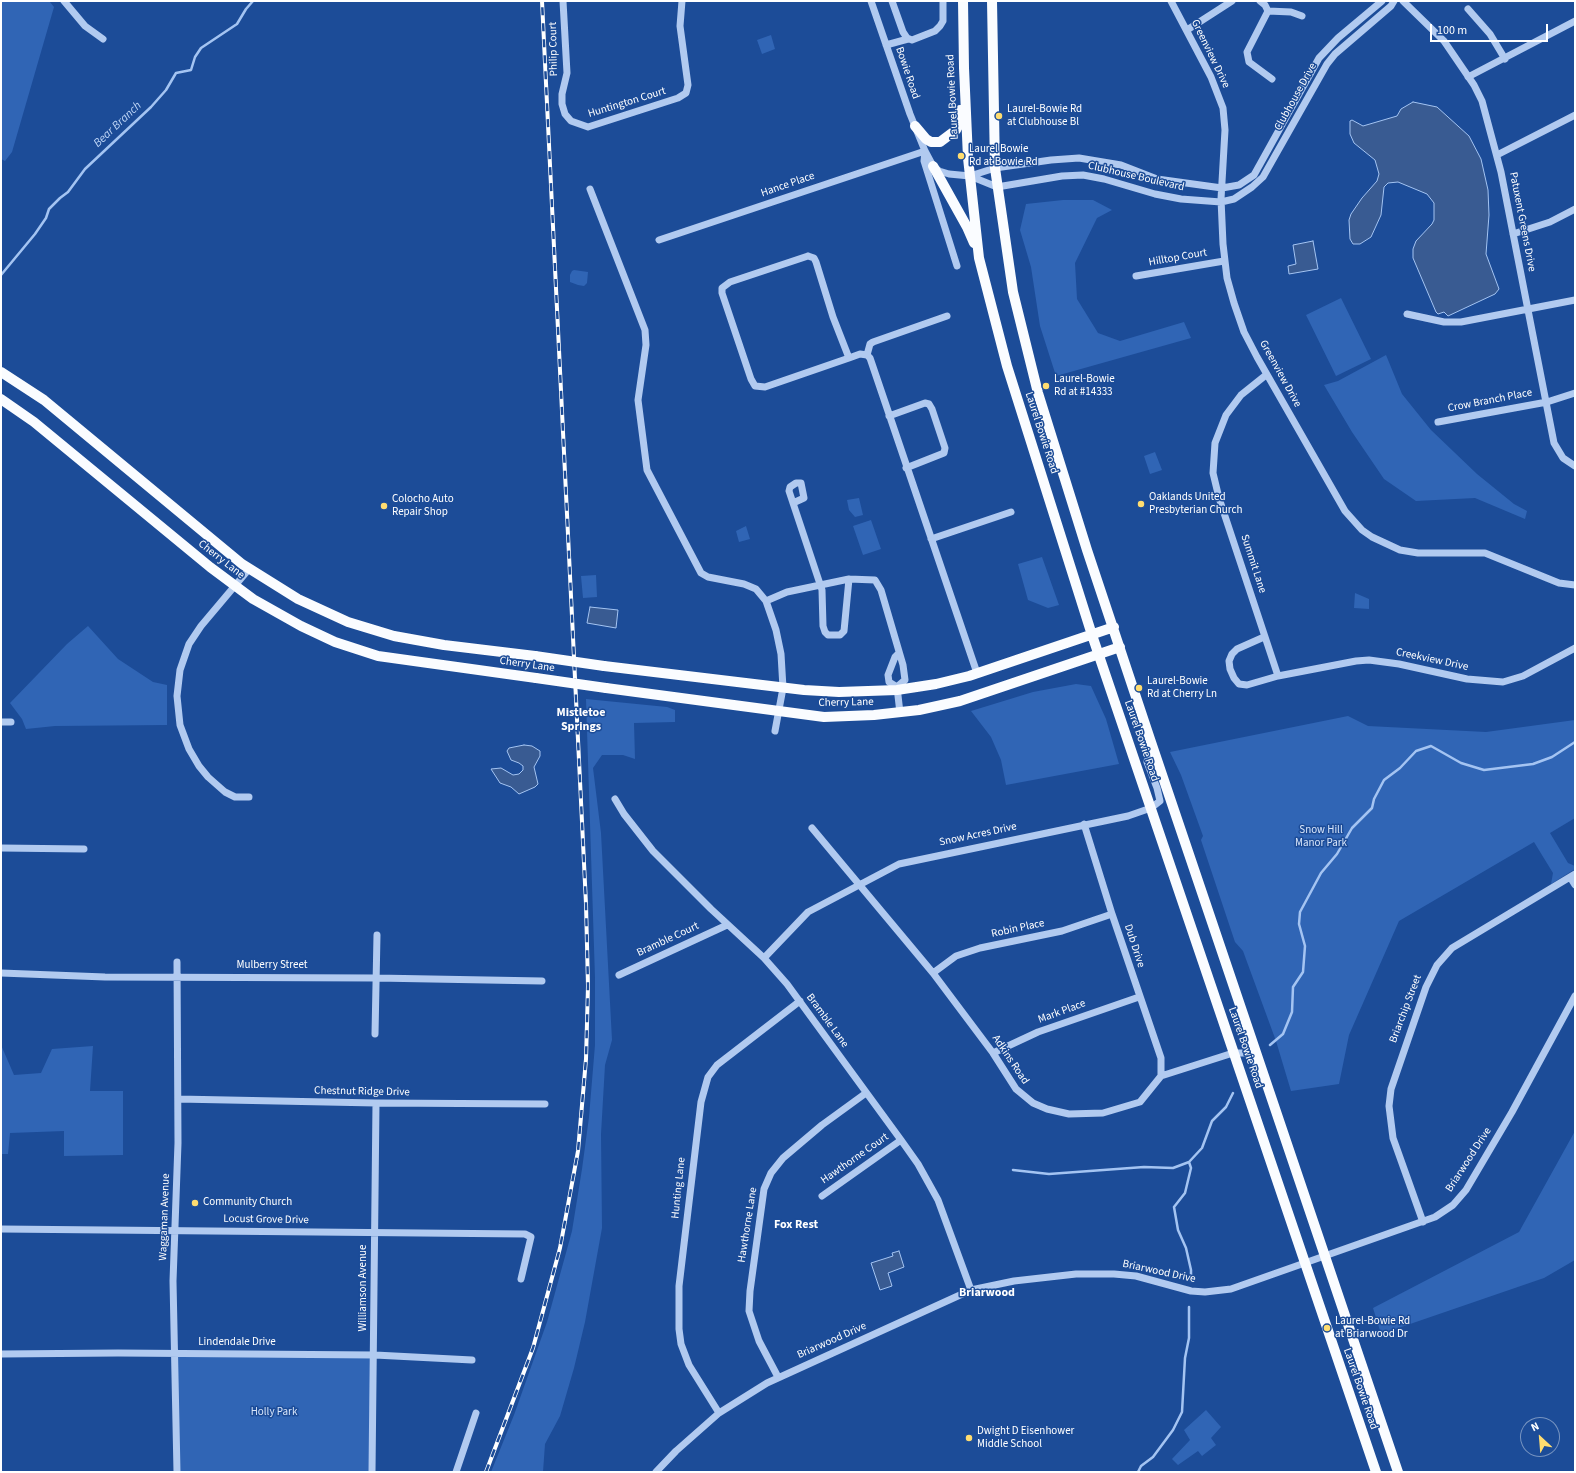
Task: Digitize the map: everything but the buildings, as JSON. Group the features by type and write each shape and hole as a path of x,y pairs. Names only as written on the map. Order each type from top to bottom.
{"main road":[{"name":"Laurel Bowie Road","path":"963,1 964,68 970,176 979,258 1020,411 1092,635 1376,1472"},
{"name":"Laurel Bowie Road","path":"992,1 995,168 997,187 1013,292 1038,393 1087,550 1114,627 1150,739 1398,1472"},
{"path":"915,126 926,139 936,143 947,138 956,130 960,121 959,80 960,73 964,68"},
{"path":"933,166 968,227 979,258"},
{"name":"Cherry Lane","path":"1,372 44,400 249,569 274,586 315,608 374,630 414,640 604,666 783,688 839,692 936,684 977,673 1114,627"},
{"name":"Cherry Lane","path":"1,399 34,422 235,586 266,607 301,626 335,642 371,654 395,659 606,688 779,711 841,717 900,713 939,707 1120,647"}],"street":[{"path":"64,1 85,26 103,39"},
{"name":"Philip Court","path":"563,1 567,73 562,100 563,108 568,118"},
{"name":"Huntington Court","path":"568,118 580,126 595,126 678,98 686,93 688,85 680,26 682,1"},
{"name":"Bowie Road","path":"871,1 915,126 933,166"},
{"path":"892,1 900,25 908,39"},
{"path":"886,45 908,39 916,39 935,31 940,26 942,21 943,1"},
{"name":"Greenview Drive","path":"1171,1 1211,77 1223,108 1225,130 1221,202 1224,261 1230,291 1239,318 1266,374 1345,511 1362,530 1382,543 1407,551 1485,553 1559,583 1575,585"},
{"path":"1187,30 1232,1"},
{"name":"Clubhouse Drive","path":"1222,188 1239,185 1254,175 1319,58 1332,43 1382,1"},
{"name":"Clubhouse Drive","path":"1221,202 1234,199 1252,187 1263,177 1327,64 1335,54 1391,6 1394,1"},
{"name":"Patuxent Greens Drive","path":"1403,1 1444,41 1482,101 1497,155 1554,443 1563,458 1575,466"},
{"path":"1272,79 1249,62 1247,56 1247,52 1265,6 1302,16"},
{"path":"1468,9 1490,34 1504,59"},
{"path":"1468,77 1575,21"},
{"path":"1497,155 1575,115"},
{"name":"Bowie Road","path":"925,151 924,161 956,266"},
{"name":"Hance Place","path":"659,240 925,151"},
{"name":"Clubhouse Boulevard","path":"970,176 995,168 1051,160 1079,158 1121,164 1157,179 1222,188"},
{"path":"933,166 949,174 970,176 997,187"},
{"name":"Clubhouse Boulevard","path":"997,187 1062,176 1083,176 1104,179 1155,194 1181,199 1221,202"},
{"path":"590,189 645,330 646,345 638,400 649,477 701,573 708,577 744,584 756,589 766,601 780,646 783,688 775,731"},
{"path":"1513,234 1550,222 1575,209"},
{"path":"849,358 814,258 803,257 730,282 722,288 722,293 751,379 755,386 765,387 849,358 860,354 867,354"},
{"name":"Hilltop Court","path":"1136,276 1224,261"},
{"path":"1407,314 1452,322 1474,320 1575,300"},
{"path":"948,316 874,342 870,344 867,354 977,673"},
{"name":"Summit Lane","path":"1264,638 1219,498 1213,473 1215,443 1226,415 1241,395 1266,374"},
{"name":"Crow Branch Place","path":"1438,422 1547,402 1575,393"},
{"path":"889,416 925,403 929,404 945,448 944,453 906,468"},
{"path":"793,503 823,595 823,626 828,635 840,635 844,631 849,579"},
{"path":"930,538 1011,512"},
{"path":"249,569 202,626 185,652 179,673 177,708 184,739 199,766 208,777 225,792 235,797 249,797"},
{"path":"766,601 786,592 820,584 849,579 871,578 879,584 899,653 905,680 897,688"},
{"path":"1264,638 1278,676"},
{"name":"Creekview Drive","path":"1264,638 1234,651 1229,661 1230,669 1236,682 1242,685 1255,683 1278,676 1356,661 1369,660 1399,664 1467,679 1503,682 1523,676 1575,648"},
{"path":"899,653 895,657 888,675 889,682 897,688 900,713"},
{"path":"1,722 11,722"},
{"path":"1150,739 1147,762 1157,788 1160,801 1151,808"},
{"name":"Bramble Lane","path":"615,799 624,814 653,851 727,925 764,958 800,1001 901,1140 918,1164 938,1200 971,1290"},
{"name":"Snow Acres Drive","path":"764,958 803,915 814,907 891,867 904,862 1128,816 1151,808"},
{"name":"Dub Drive","path":"1084,824 1112,914 1161,1058 1161,1076"},
{"name":"Adkins Road","path":"812,828 933,973 993,1053 1016,1089 1026,1099 1047,1109 1069,1114 1103,1112 1140,1102 1161,1076"},
{"path":"1,848 84,849"},
{"path":"1573,875 1575,885"},
{"name":"Briarchip Street","path":"1423,1222 1393,1138 1389,1106 1391,1089 1426,987 1437,965 1452,948 1573,875"},
{"name":"Robin Place","path":"933,973 956,956 980,948 1062,931 1112,914"},
{"name":"Bramble Court","path":"618,975 727,925"},
{"path":"375,1034 377,936"},
{"name":"Waggaman Avenue","path":"177,962 178,1099 176,1230 173,1281 177,1472"},
{"name":"Mulberry Street","path":"1,973 106,977 376,978 542,981"},
{"name":"Mark Place","path":"993,1053 1038,1032 1139,996"},
{"name":"Briarwood Drive","path":"656,1472 676,1451 719,1413 778,1377 971,1290 1014,1280 1076,1274 1114,1274 1136,1276 1191,1291 1218,1291 1255,1282 1423,1222 1447,1210 1466,1190 1512,1112 1575,996"},
{"name":"Hunting Lane","path":"719,1413 689,1365 681,1344 679,1329 679,1286 701,1102 708,1077 717,1065 800,1001"},
{"path":"1161,1076 1233,1053 1246,1053 1262,1069"},
{"name":"Hawthorne Lane","path":"778,1377 759,1341 749,1312 750,1291 764,1189 771,1174 783,1158 822,1125 866,1093"},
{"name":"Chestnut Ridge Drive","path":"178,1099 376,1104 545,1104"},
{"name":"Williamson Avenue","path":"372,1472 375,1355 376,1104"},
{"name":"Hawthorne Court","path":"822,1196 901,1140"},
{"name":"Locust Grove Drive","path":"1,1229 524,1234 530,1237 521,1279"},
{"name":"Lindendale Drive","path":"1,1354 174,1353 375,1355 472,1360"},
{"path":"456,1472 476,1414"}],"green space":[{"path":"1,1 45,1 50,2 54,7 12,152 5,161 1,159"},
{"path":"771,35 775,49 762,54 757,40"},
{"path":"1063,200 1093,200 1112,210 1097,218 1075,263 1077,299 1098,333 1120,341 1184,322 1191,338 1056,376 1040,326 1031,267 1020,230 1026,204"},
{"path":"574,270 588,272 587,283 584,286 570,282 570,275"},
{"path":"1341,298 1371,359 1336,376 1306,315"},
{"path":"1386,355 1402,394 1431,430 1477,474 1514,504 1527,511 1525,519 1475,498 1416,501 1384,479 1352,432 1324,385 1338,381"},
{"path":"1155,452 1162,470 1150,474 1144,456"},
{"path":"859,498 863,515 855,517 849,510 847,500"},
{"path":"871,520 881,549 863,555 853,526"},
{"path":"746,526 750,539 739,542 736,531"},
{"path":"1042,557 1059,605 1048,608 1028,600 1018,564"},
{"path":"596,575 597,597 583,598 581,576"},
{"path":"1355,593 1369,599 1369,609 1354,608"},
{"path":"88,626 118,659 153,682 167,685 167,725 55,726 26,729 22,719 10,703 67,644"},
{"path":"1076,684 1091,686 1106,719 1119,764 1006,785 1001,760 991,737 971,711 1033,692"},
{"path":"586,699 667,707 675,710 675,722 634,723 635,759 623,755 602,755 593,768 601,833 612,1040 605,1065 601,1134 602,1228 585,1322 574,1368 560,1416 545,1444 543,1472 491,1472 514,1415 547,1322 572,1231 589,1117 595,1045 595,978"},
{"name":"Snow Hill Manor Park","path":"1348,716 1368,726 1486,732 1575,720 1575,818 1550,833 1568,863 1575,866 1575,869 1551,884 1553,873 1534,842 1399,921 1349,1035 1339,1084 1291,1091 1276,1041 1243,951 1235,942 1201,840 1203,836 1181,775 1170,752"},
{"path":"1,1045 14,1075 41,1073 52,1049 93,1046 90,1091 123,1091 123,1155 64,1156 64,1131 10,1133 8,1154 1,1154"},
{"path":"1575,1131 1575,1260 1544,1278 1381,1334 1373,1308 1519,1232"},
{"name":"Holly Park","path":"174,1353 375,1355 372,1472 176,1472"},
{"path":"1206,1410 1221,1427 1211,1438 1216,1445 1202,1456 1198,1451 1178,1465 1172,1459 1190,1440 1184,1430"}],"shaded area":[{"path":"1413,102 1437,107 1469,136 1481,159 1488,190 1489,215 1486,254 1499,289 1495,294 1448,316 1444,312 1438,314 1436,312 1413,258 1413,249 1416,241 1434,220 1434,203 1427,194 1398,182 1388,183 1384,187 1381,215 1371,237 1360,244 1353,244 1350,239 1349,220 1351,214 1362,198 1377,181 1379,174 1375,160 1354,143 1350,134 1350,121 1352,120 1363,126 1397,116 1401,109"},
{"path":"1313,241 1318,269 1289,274 1288,266 1296,264 1293,245"},
{"path":"590,607 618,610 616,628 587,623"},
{"path":"524,745 532,746 540,751 540,756 534,767 538,784 535,787 519,794 511,787 500,783 491,769 501,768 513,775 519,774 523,770 523,766 511,760 507,751 509,748"},
{"path":"899,1251 904,1267 888,1273 892,1286 880,1290 871,1263 893,1256 892,1253"}],"waterway":[{"name":"Bear Branch","path":"1,275 35,234 46,218 49,209 68,192 85,169 151,107 166,90 176,73 191,70 195,57 201,48 237,24 253,1"},
{"path":"1270,1045 1283,1034 1292,1012 1293,987 1303,972 1305,946 1299,924 1300,912 1321,873 1337,854 1352,828 1372,808 1374,799 1384,780 1400,768 1416,751 1431,746 1461,763 1484,770 1533,764 1552,757 1575,742"},
{"path":"1191,1281 1191,1270 1186,1248 1178,1230 1174,1207 1185,1193 1191,1168 1189,1162 1202,1148 1212,1121 1226,1107 1233,1093"},
{"path":"1013,1170 1049,1174 1144,1167 1173,1168 1189,1162"},
{"path":"1138,1472 1141,1466 1153,1457 1173,1430 1182,1412 1185,1358 1189,1338 1189,1307"}],"railway":[{"path":"486,1472 533,1348 560,1248 578,1151 586,1059 588,986 586,904 542,1"}],"place":[{"name":"Laurel-Bowie Rd at Clubhouse Bl","path":"999,116"},
{"name":"Laurel Bowie Rd at Bowie Rd","path":"961,156"},
{"name":"Laurel-Bowie Rd at #14333","path":"1046,386"},
{"name":"Oaklands United Presbyterian Church","path":"1141,504"},
{"name":"Colocho Auto Repair Shop","path":"384,506"},
{"name":"Laurel-Bowie Rd at Cherry Ln","path":"1139,688"},
{"name":"Community Church","path":"195,1203"},
{"name":"Laurel-Bowie Rd at Briarwood Dr","path":"1327,1328"},
{"name":"Dwight D Eisenhower Middle School","path":"969,1438"}],"district":[{"name":"Mistletoe Springs","path":"581,720"},
{"name":"Fox Rest","path":"796,1225"},
{"name":"Briarwood","path":"987,1293"}]}
